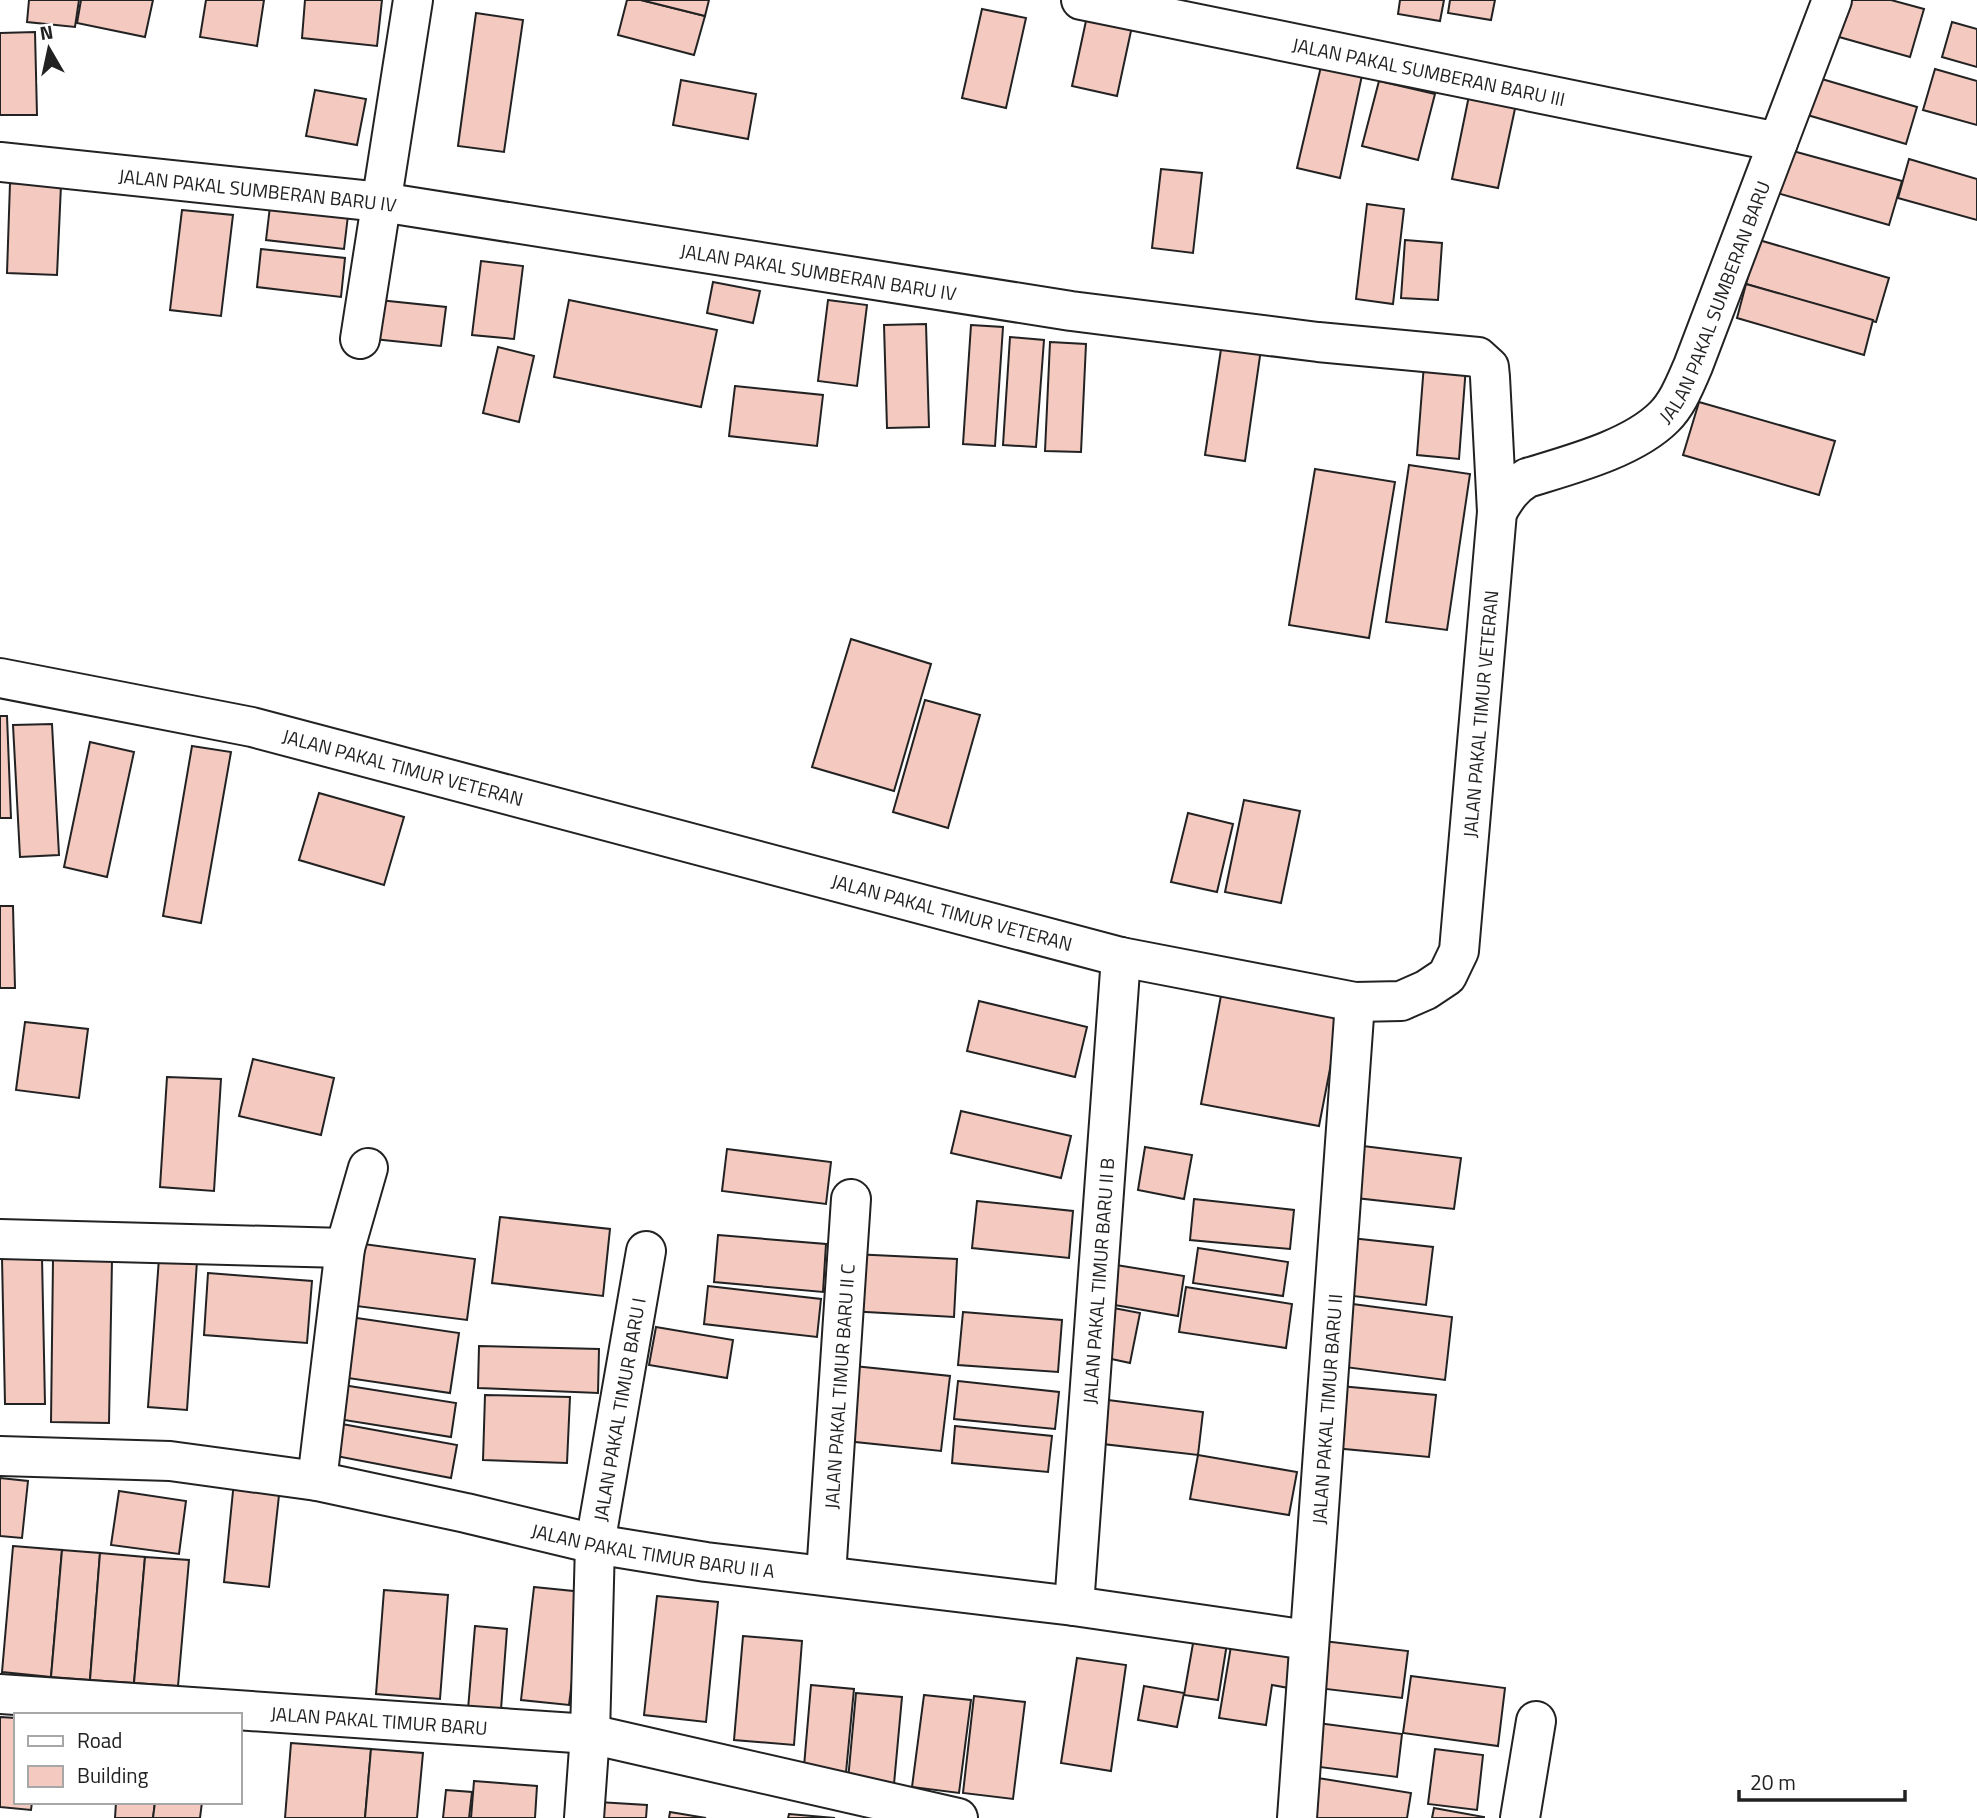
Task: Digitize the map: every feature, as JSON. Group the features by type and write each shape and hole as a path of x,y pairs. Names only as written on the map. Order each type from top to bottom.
{"street":[{"path":"360,339 413,0"},
{"name":"JALAN PAKAL SUMBERAN BARU III","path":"1082,0 1778,142"},
{"name":"JALAN PAKAL SUMBERAN BARU","path":"1497,512 1510,490 1518,483 1595,457 1639,435 1664,418 1678,400 1832,0"},
{"name":"JALAN PAKAL SUMBERAN BARU IV","path":"0,162 381,202 1071,311 1318,342 1478,357 1489,367 1497,512"},
{"name":"JALAN PAKAL TIMUR VETERAN","path":"0,678 252,727 1121,957 1355,1002 1401,1001 1426,990 1447,976 1459,951 1497,512"},
{"name":"JALAN PAKAL TIMUR BARU II B","path":"1074,1606 1121,957"},
{"name":"JALAN PAKAL TIMUR BARU II","path":"1297,1818 1355,1002"},
{"path":"317,1481 345,1248 368,1168"},
{"name":"JALAN PAKAL TIMUR BARU II C","path":"825,1574 851,1199"},
{"path":"0,1239 345,1248"},
{"name":"JALAN PAKAL TIMUR BARU I","path":"590,1734 595,1544 646,1251"},
{"name":"JALAN PAKAL TIMUR BARU II A","path":"0,1456 170,1461 317,1481 595,1544 706,1562 825,1574 1074,1606 1308,1640"},
{"name":"JALAN PAKAL TIMUR BARU","path":"0,1694 590,1734 958,1818"},
{"path":"1520,1818 1536,1721"},
{"path":"584,1818 590,1734"}],"building":[{"path":"29,0 79,0 75,27 27,22"},
{"path":"81,0 153,0 145,37 77,23"},
{"path":"206,0 264,0 257,46 200,37"},
{"path":"305,0 382,0 377,46 302,38"},
{"path":"627,0 641,0 705,16 694,55 618,35"},
{"path":"641,0 709,0 705,16"},
{"path":"1400,0 1444,0 1440,21 1398,14"},
{"path":"1450,0 1495,0 1491,20 1448,13"},
{"path":"1842,0 1891,0 1924,9 1910,57 1832,35"},
{"path":"1089,7 1134,17 1117,96 1072,86"},
{"path":"982,9 1026,18 1006,108 962,98"},
{"path":"476,13 523,20 504,152 458,146"},
{"path":"1952,22 1977,29 1977,67 1942,57"},
{"path":"35,32 37,115 0,115 0,33"},
{"path":"1323,58 1364,66 1340,178 1297,168"},
{"path":"1935,69 1977,81 1977,125 1923,110"},
{"path":"1815,77 1917,107 1906,144 1804,114"},
{"path":"681,80 756,94 748,139 673,125"},
{"path":"1379,81 1435,94 1418,160 1362,146"},
{"path":"1472,81 1519,90 1498,188 1452,179"},
{"path":"315,90 366,99 357,145 306,136"},
{"path":"1782,148 1902,181 1889,225 1770,191"},
{"path":"1909,159 1977,179 1977,220 1898,198"},
{"path":"1161,169 1202,173 1193,253 1152,248"},
{"path":"10,183 61,185 57,275 7,273"},
{"path":"271,198 349,207 344,249 266,240"},
{"path":"1367,204 1404,209 1393,304 1356,299"},
{"path":"182,210 233,215 221,316 170,310"},
{"path":"1405,240 1442,243 1438,300 1401,298"},
{"path":"1759,240 1889,278 1876,322 1746,284"},
{"path":"261,249 345,258 341,297 257,287"},
{"path":"481,261 523,266 514,339 472,335"},
{"path":"713,282 760,291 753,323 707,313"},
{"path":"1746,284 1873,320 1864,355 1737,318"},
{"path":"369,299 446,307 441,346 364,338"},
{"path":"569,300 717,330 701,407 554,377"},
{"path":"828,300 867,305 857,386 818,381"},
{"path":"926,324 929,427 887,428 884,325"},
{"path":"971,325 1003,327 995,446 963,444"},
{"path":"1223,336 1262,342 1245,461 1205,455"},
{"path":"1010,337 1044,340 1036,447 1003,445"},
{"path":"1050,342 1086,344 1081,452 1045,451"},
{"path":"498,347 534,356 519,422 483,413"},
{"path":"1424,364 1466,366 1459,459 1417,455"},
{"path":"735,386 823,395 817,446 729,436"},
{"path":"1699,402 1835,441 1819,495 1683,455"},
{"path":"1409,465 1470,474 1447,630 1386,622"},
{"path":"1315,469 1395,482 1369,638 1289,625"},
{"path":"851,639 931,664 894,791 812,767"},
{"path":"925,700 980,715 948,828 893,812"},
{"path":"0,716 7,716 11,818 0,818"},
{"path":"52,724 59,855 20,857 13,725"},
{"path":"90,742 134,752 107,877 64,867"},
{"path":"192,746 231,752 201,923 163,916"},
{"path":"319,793 404,817 384,885 299,860"},
{"path":"1244,800 1300,811 1281,903 1225,892"},
{"path":"1188,813 1233,824 1217,892 1171,882"},
{"path":"0,906 13,906 15,988 0,988"},
{"path":"1222,990 1341,1012 1319,1126 1201,1104"},
{"path":"979,1001 1087,1027 1075,1077 967,1051"},
{"path":"25,1022 88,1029 79,1098 16,1090"},
{"path":"253,1059 334,1078 321,1135 239,1116"},
{"path":"167,1077 221,1079 214,1191 160,1187"},
{"path":"961,1111 1071,1136 1061,1178 951,1153"},
{"path":"1363,1146 1461,1158 1454,1209 1356,1198"},
{"path":"1145,1147 1192,1155 1184,1199 1138,1190"},
{"path":"727,1149 831,1162 826,1204 722,1191"},
{"path":"1194,1199 1294,1210 1290,1249 1190,1240"},
{"path":"977,1201 1073,1211 1069,1258 972,1248"},
{"path":"500,1217 610,1229 603,1296 492,1283"},
{"path":"718,1235 826,1244 823,1292 714,1282"},
{"path":"1351,1238 1433,1247 1426,1305 1345,1295"},
{"path":"356,1243 475,1259 467,1320 348,1305"},
{"path":"1198,1248 1288,1262 1283,1296 1193,1283"},
{"path":"852,1254 957,1259 954,1317 849,1311"},
{"path":"42,1257 45,1404 5,1404 2,1258"},
{"path":"159,1258 197,1261 187,1410 148,1407"},
{"path":"53,1260 112,1260 109,1423 51,1422"},
{"path":"1110,1264 1184,1276 1178,1316 1103,1303"},
{"path":"208,1273 312,1281 307,1343 204,1335"},
{"path":"708,1286 821,1299 817,1337 704,1324"},
{"path":"1186,1287 1292,1304 1286,1348 1179,1332"},
{"path":"1345,1303 1452,1317 1445,1380 1337,1366"},
{"path":"1103,1306 1140,1313 1130,1363 1093,1355"},
{"path":"963,1312 1062,1320 1058,1372 958,1365"},
{"path":"350,1317 459,1333 450,1393 341,1377"},
{"path":"656,1327 733,1340 727,1378 649,1365"},
{"path":"479,1346 599,1349 598,1393 478,1388"},
{"path":"854,1366 950,1376 941,1451 846,1441"},
{"path":"958,1381 1059,1392 1055,1429 954,1419"},
{"path":"343,1385 456,1403 451,1437 338,1419"},
{"path":"1340,1386 1436,1395 1429,1457 1334,1448"},
{"path":"485,1395 570,1397 567,1463 483,1460"},
{"path":"1108,1400 1203,1412 1198,1455 1103,1444"},
{"path":"342,1424 457,1445 451,1478 336,1456"},
{"path":"955,1426 1052,1436 1048,1472 952,1463"},
{"path":"1198,1455 1297,1472 1289,1515 1190,1499"},
{"path":"0,1478 28,1481 22,1538 0,1536"},
{"path":"234,1481 280,1486 269,1587 224,1582"},
{"path":"119,1491 186,1501 179,1554 111,1545"},
{"path":"13,1546 62,1550 51,1677 2,1672"},
{"path":"62,1550 100,1553 90,1680 51,1677"},
{"path":"100,1553 145,1557 134,1683 90,1680"},
{"path":"145,1557 189,1560 178,1686 134,1683"},
{"path":"534,1587 583,1592 569,1705 521,1700"},
{"path":"384,1590 448,1595 440,1699 376,1694"},
{"path":"657,1596 718,1602 706,1722 644,1715"},
{"path":"475,1626 507,1629 500,1723 467,1721"},
{"path":"1195,1632 1228,1637 1218,1700 1184,1695"},
{"path":"743,1636 802,1641 794,1745 734,1740"},
{"path":"1315,1640 1408,1651 1402,1698 1309,1687"},
{"path":"1231,1646 1300,1656 1294,1689 1272,1685 1266,1725 1219,1718"},
{"path":"1077,1658 1126,1665 1111,1771 1061,1763"},
{"path":"1411,1676 1505,1688 1498,1746 1403,1733"},
{"path":"811,1685 854,1689 845,1783 803,1778"},
{"path":"1144,1686 1184,1693 1177,1727 1138,1720"},
{"path":"856,1693 902,1697 894,1784 848,1780"},
{"path":"924,1695 971,1700 959,1793 912,1787"},
{"path":"974,1696 1025,1702 1013,1799 963,1793"},
{"path":"0,1717 14,1718 14,1804 32,1804 31,1810 0,1807"},
{"path":"1310,1722 1402,1734 1397,1777 1304,1765"},
{"path":"291,1743 371,1749 365,1818 285,1818"},
{"path":"371,1749 423,1753 417,1818 365,1818"},
{"path":"1435,1749 1483,1755 1477,1810 1428,1804"},
{"path":"1318,1778 1411,1793 1407,1818 1311,1818"},
{"path":"474,1781 537,1786 535,1818 471,1818"},
{"path":"446,1790 472,1792 469,1818 443,1818"},
{"path":"598,1802 647,1805 646,1818 597,1818"},
{"path":"116,1804 155,1804 153,1818 115,1818"},
{"path":"155,1804 202,1804 200,1818 153,1818"},
{"path":"1434,1808 1484,1817 1484,1818 1432,1818"},
{"path":"670,1812 706,1818 669,1818"},
{"path":"789,1814 835,1818 788,1818"}]}
